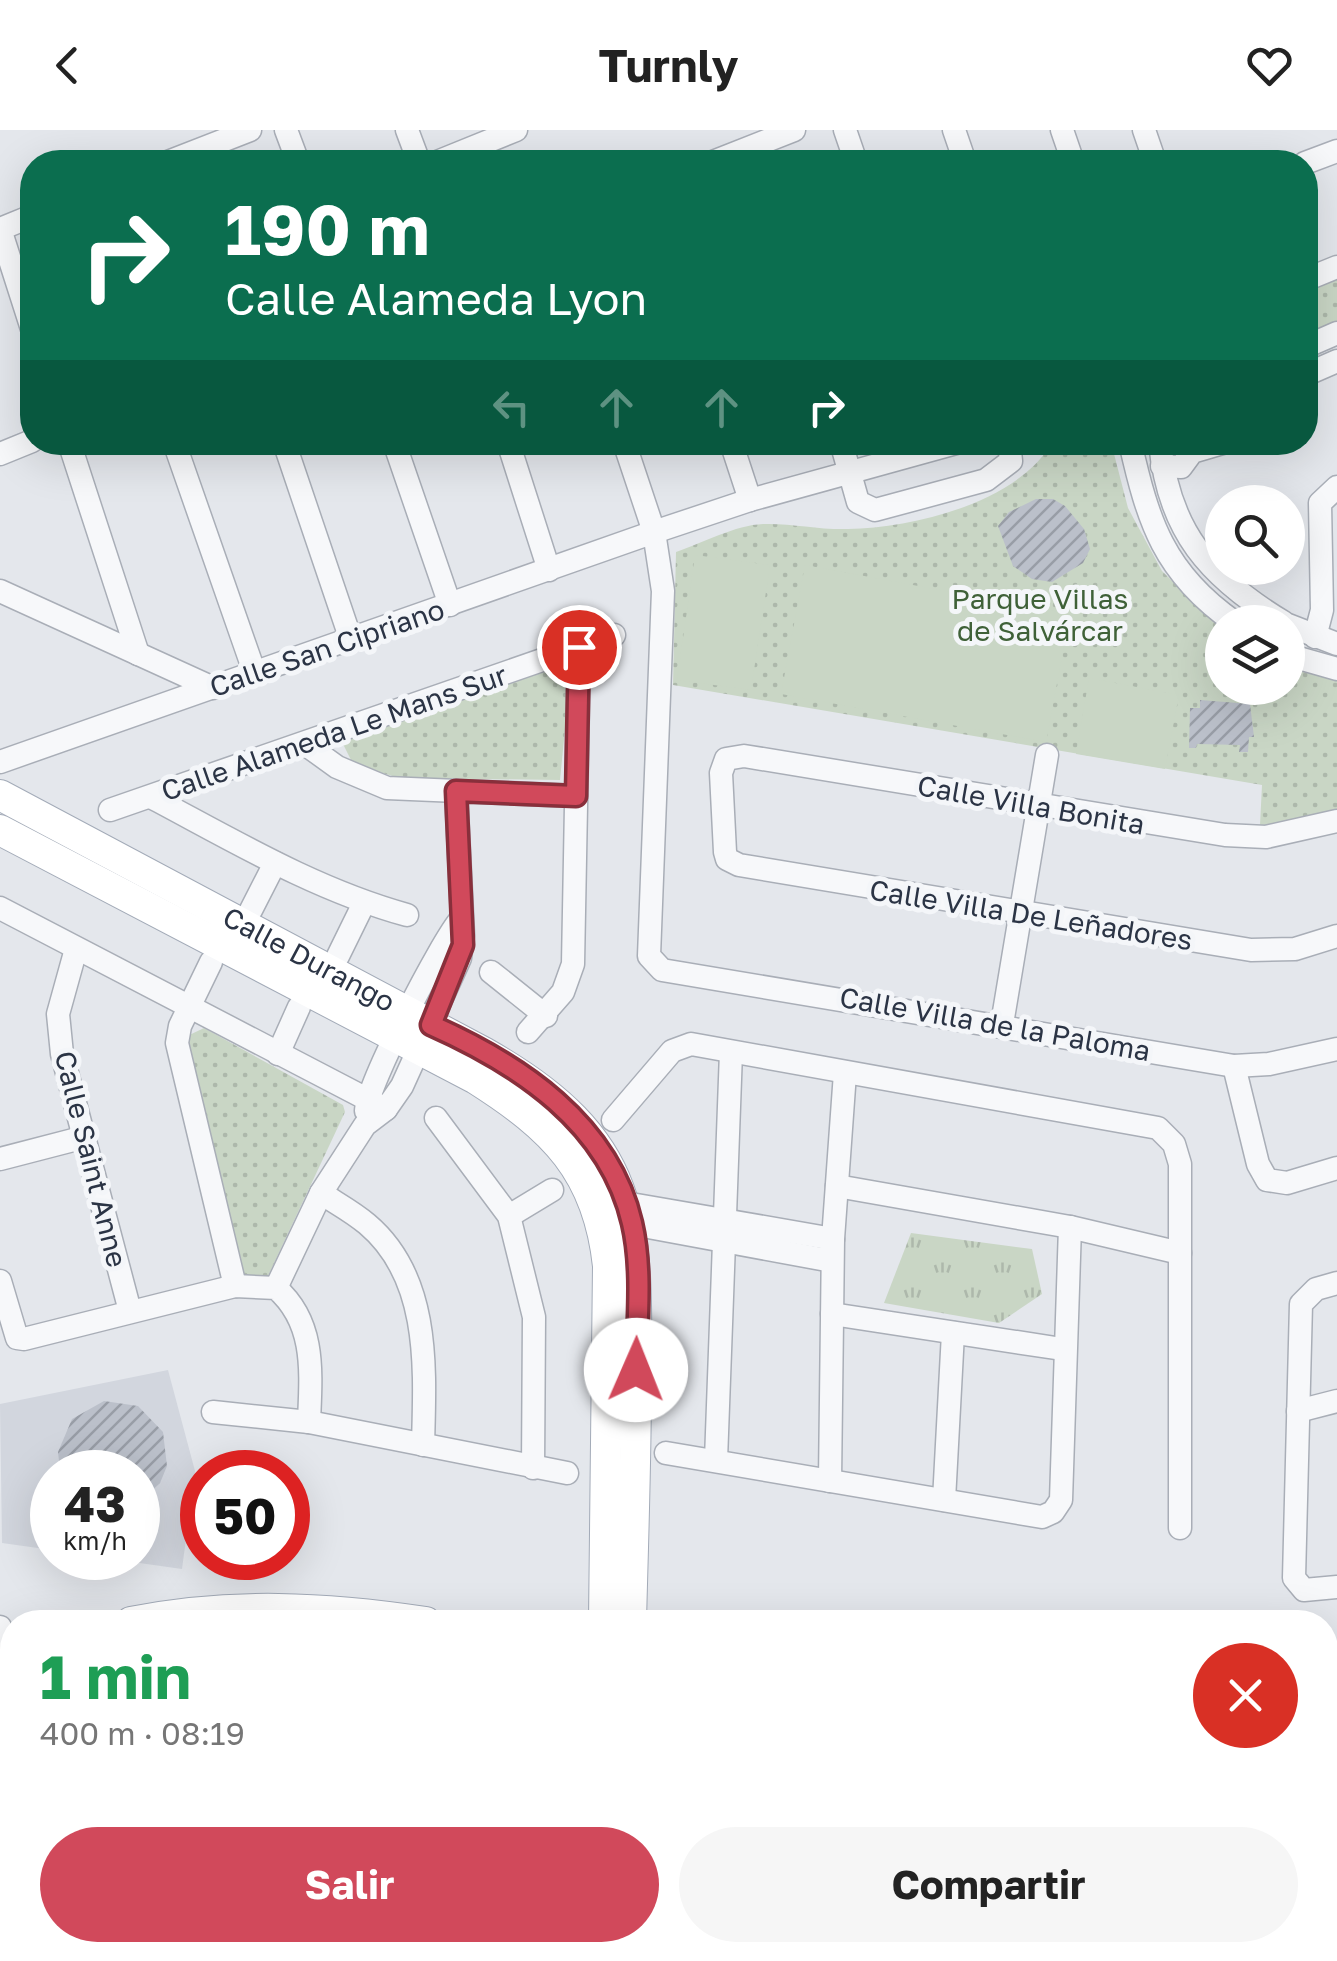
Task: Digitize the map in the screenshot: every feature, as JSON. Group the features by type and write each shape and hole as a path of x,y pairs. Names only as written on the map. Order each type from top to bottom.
{"main road":[{"name":"Calle Durango","path":"0,795 414,1032"},
{"name":"Calle Durango","path":"0,830 414,1032 518,1071 552,1096 598,1148 637,1328 631,1610"},
{"name":"Calle Durango","path":"604,1610 615,1216"},
{"path":"221,1610 323,1610"}],"street":[{"path":"199,150 250,130"},
{"path":"467,150 516,130"},
{"path":"744,147 794,130"},
{"path":"0,229 20,290"},
{"path":"72,455 138,654"},
{"path":"179,455 255,674"},
{"path":"288,455 352,640"},
{"path":"398,455 450,605"},
{"path":"512,455 549,570"},
{"path":"628,455 654,532"},
{"path":"735,455 750,500"},
{"path":"845,455 858,502 875,510 986,480 1011,461 1010,455"},
{"name":"Calle San Cipriano","path":"0,762 654,532 750,500 915,455"},
{"path":"1133,455 1148,517 1168,556 1190,586 1213,605"},
{"path":"1161,455 1177,520 1192,545 1214,572 1259,605"},
{"path":"1162,455 1180,467 1190,455"},
{"path":"1326,640 1330,606 1320,503 1323,495 1337,486"},
{"name":"Calle Villa de la Paloma","path":"654,532 663,592 649,956 653,964 662,970 1002,1024 1234,1066 1269,1064 1337,1050"},
{"path":"2,587 213,688"},
{"name":"Calle Alameda Le Mans Sur","path":"110,810 614,635"},
{"path":"528,1032 564,992 572,964 579,647"},
{"path":"1305,660 1337,670"},
{"path":"305,744 362,780 387,788 576,796"},
{"path":"1002,1024 1024,916 1047,755"},
{"name":"Calle Villa Bonita","path":"726,859 721,774 726,760 744,756 1158,827 1266,838 1337,822"},
{"path":"276,1288 322,1193 376,1104 442,974 463,945 456,791"},
{"path":"151,797 275,864 364,903 407,915"},
{"name":"Calle Villa De Leñadores","path":"726,859 1024,916 1251,950 1296,949 1337,936"},
{"path":"251,910 275,864"},
{"path":"338,956 364,903"},
{"path":"0,908 376,1104"},
{"name":"Calle Saint Anne","path":"76,949 58,1014 62,1054 81,1138 130,1311"},
{"path":"212,962 177,1044 235,1286"},
{"path":"491,972 546,1016"},
{"path":"278,1054 300,1007"},
{"path":"614,1120 680,1045 1158,1128 1174,1144 1180,1164 1180,1528"},
{"path":"716,1460 730,1052"},
{"path":"1234,1066 1258,1164 1267,1180 1287,1183 1337,1168"},
{"path":"830,1482 832,1250 845,1073"},
{"path":"436,1118 509,1216 534,1317 532,1468"},
{"path":"0,1159 81,1138"},
{"path":"837,1186 1180,1252"},
{"path":"509,1216 552,1190"},
{"path":"322,1193 369,1226 396,1258 412,1293 426,1364 422,1445"},
{"path":"615,1216 724,1230 832,1250"},
{"path":"666,1453 1042,1517 1053,1512 1061,1500 1062,1349 1070,1228"},
{"path":"0,1281 17,1338 235,1286 276,1288 302,1318 309,1344 308,1422"},
{"path":"1337,1283 1316,1289 1300,1304 1294,1578 1304,1590 1337,1587"},
{"path":"832,1314 1062,1349"},
{"path":"944,1500 953,1332"},
{"path":"1298,1411 1337,1402"},
{"path":"212,1412 308,1422 566,1473"}],"shaded area":[{"path":"168,1370 189,1450 180,1450 180,1569 160,1566 160,1450 30,1450 30,1547 2,1543 0,1404"}],"green space":[{"path":"1337,278 1337,321 1318,330 1318,285"},
{"name":"Parque Villas de Salvárcar","path":"1043,455 1114,455 1128,508 1162,571 1205,613 1205,705 1305,705 1305,671 1337,679 1337,810 1272,827 1260,825 1262,785 673,685 676,552 753,525 848,529 901,524 958,509 1010,485"},
{"path":"695,555 770,565 751,690 677,680"},
{"path":"805,565 1070,614 1046,742 781,694"},
{"path":"554,668 565,670 570,679 560,780 399,778 353,764 343,744 353,737"},
{"path":"1089,678 1179,695 1165,769 1076,754"},
{"path":"204,1028 343,1105 345,1112 268,1276 247,1279 240,1273 181,1039"},
{"path":"911,1233 1032,1249 1042,1294 999,1323 884,1303"}],"building":[{"path":"1036,499 1053,499 1065,506 1084,529 1090,549 1083,563 1052,582 1032,579 1013,566 998,526 1009,512"},
{"path":"1200,700 1205,700 1205,705 1250,705 1254,737 1249,737 1248,752 1239,752 1240,745 1197,744 1196,748 1189,748 1190,708 1200,708"},
{"path":"104,1401 138,1406 163,1432 167,1466 160,1483 160,1450 59,1450 72,1419"}],"route":[{"path":"579,647 576,796 456,791 463,945 431,1025 518,1071 552,1096 581,1124 606,1160 632,1224 637,1266 636,1370"}]}
